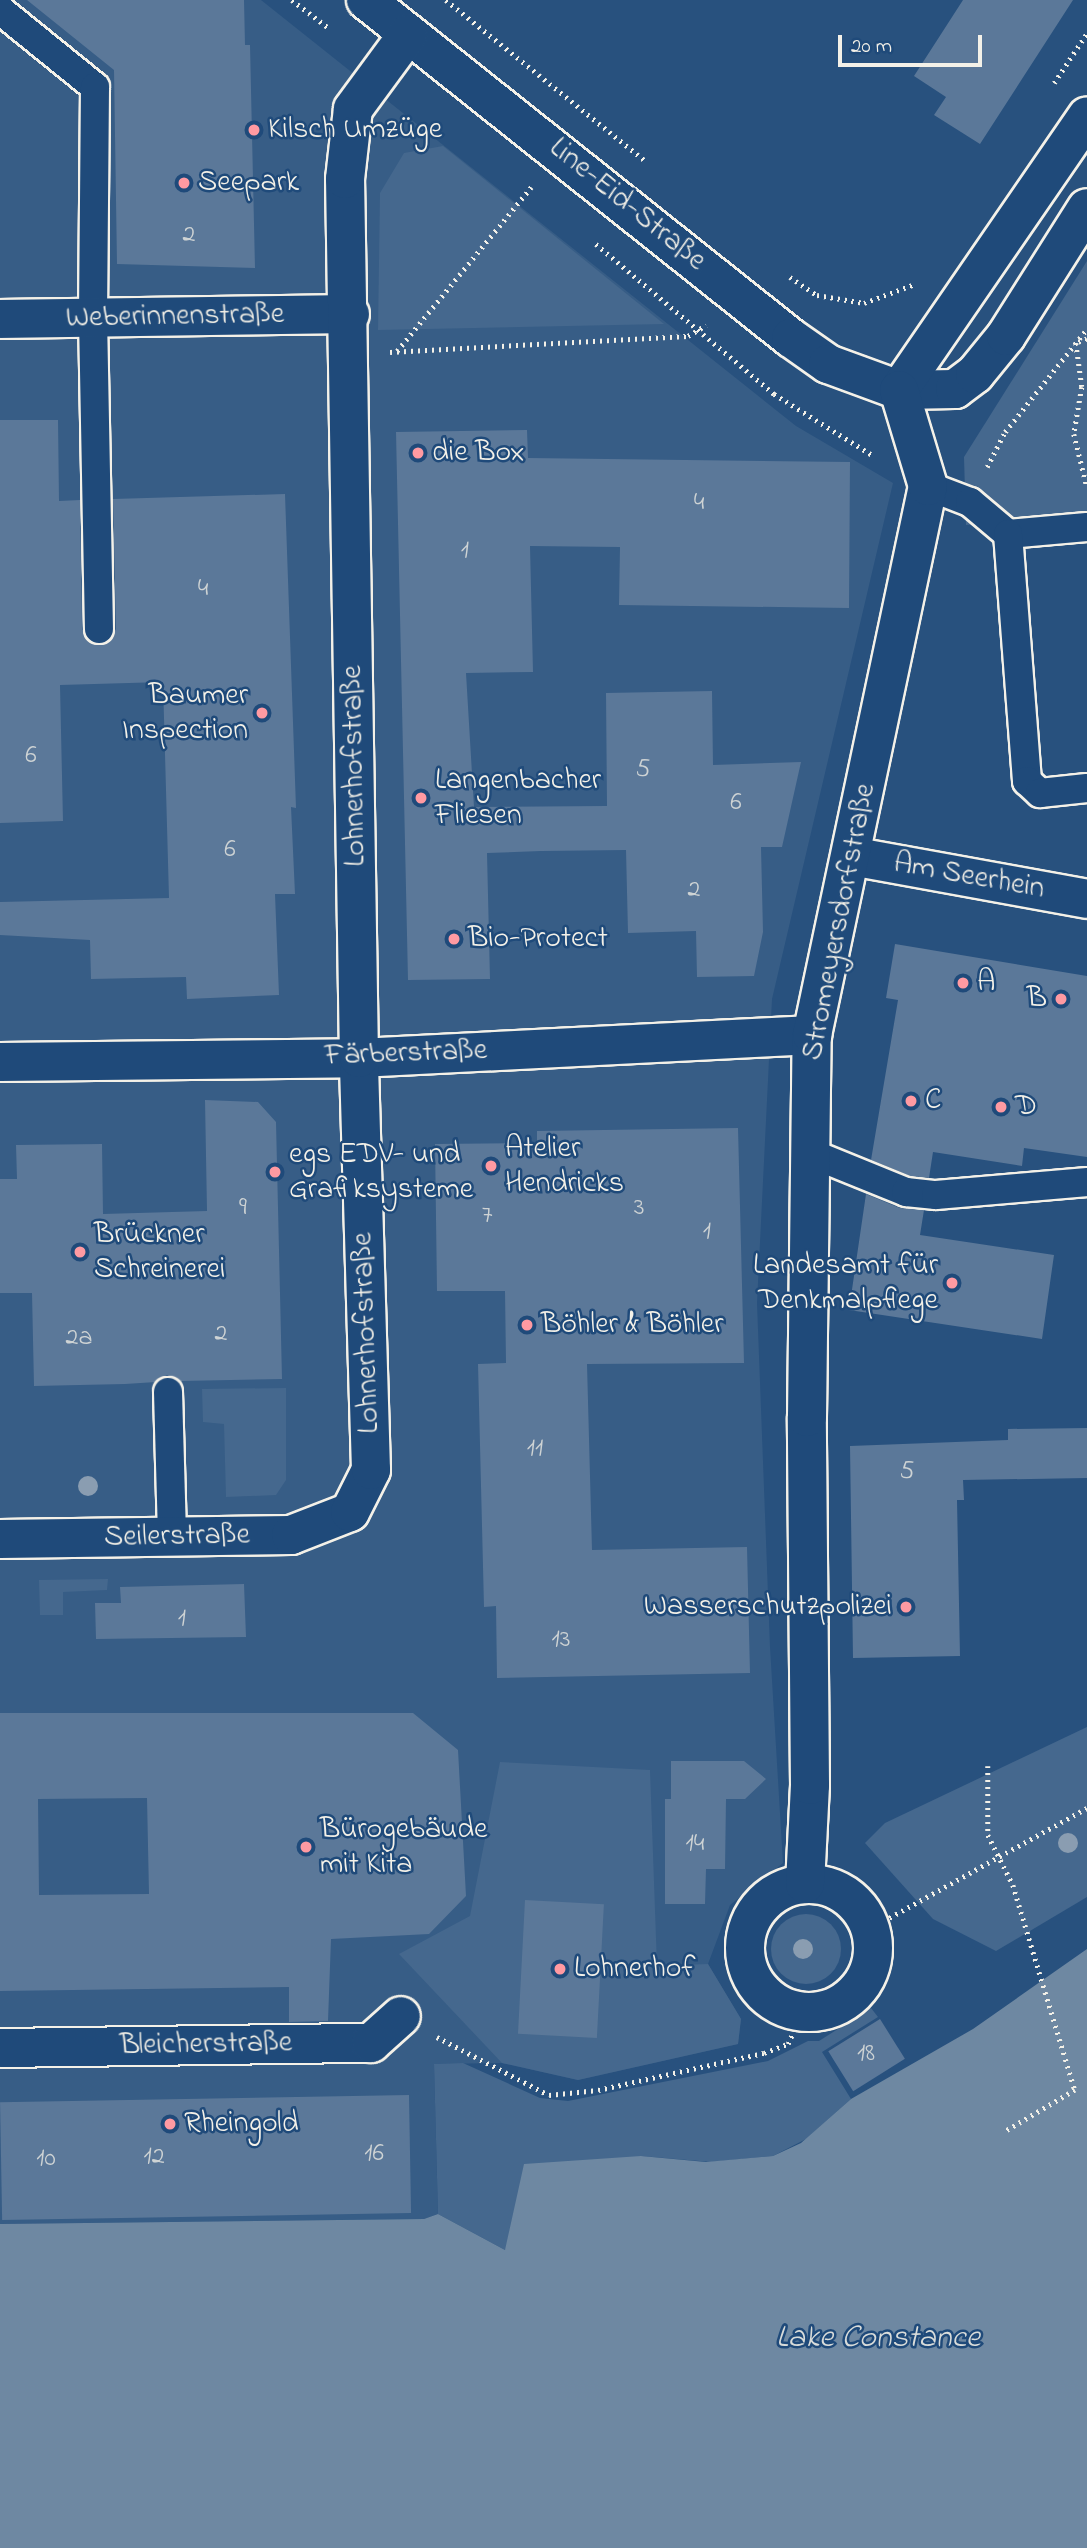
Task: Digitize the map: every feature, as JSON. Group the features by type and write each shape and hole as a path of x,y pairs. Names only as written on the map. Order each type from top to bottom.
{"street":[{"name":"Line-Eid-Straße","path":"366,0 828,364 899,390"},
{"name":"Lohnerhofstraße","path":"350,1512 371,1470 359,1058 350,314 345,178 353,109 408,34"},
{"path":"899,390 1087,116"},
{"path":"899,390 955,389 975,374 1006,336 1087,208"},
{"name":"Weberinnenstraße","path":"0,319 350,314"},
{"name":"Stromeyersdorfstraße","path":"805,1884 810,1785 812,1035 928,486 899,390"},
{"name":"Am Seerhein","path":"851,856 1087,899"},
{"name":"Färberstraße","path":"0,1062 359,1058 812,1035"},
{"name":"Seilerstraße","path":"0,1539 291,1535 350,1512"},
{"path":"805,1884 846,1895 871,1928 874,1950 870,1971 859,1989 843,2003 802,2012 781,2007 764,1994 751,1978 745,1947 752,1916 766,1900 785,1888 805,1884"},
{"name":"Bleicherstraße","path":"0,2048 371,2043 401,2016"}],"lane":[{"path":"0,10 95,87 93,318 99,629"},
{"path":"928,486 970,502 1008,534 1087,527"},
{"path":"1008,534 1027,782 1040,793 1087,788"},
{"path":"810,1153 876,1182 926,1194 1087,1182"},
{"path":"168,1392 172,1537"}],"path":[{"path":"446,0 658,171"},
{"path":"397,351 530,188 541,197"},
{"path":"594,242 774,394 928,486"},
{"path":"784,272 817,295 864,303 910,289 920,279"},
{"path":"350,354 700,333 735,292"},
{"path":"970,502 1005,432 1087,329"},
{"path":"1076,344 1087,339"},
{"path":"1076,344 1082,387 1074,434 1087,487"},
{"path":"988,1766 988,1835 1013,1885 1075,2090 1006,2131"},
{"path":"871,1928 1087,1808"},
{"path":"401,2016 492,2068 549,2095 611,2088 764,2053 788,2044 802,2012"}],"shaded area":[{"path":"0,0 261,0 796,426 893,483 772,999 757,1303 770,1647 783,1863 730,1905 708,1964 741,2019 738,2044 578,2080 502,2063 434,2064 438,2214 424,2219 0,2224"},
{"path":"443,146 664,324 378,330 380,193 404,153"},
{"path":"1087,261 1087,514 966,525 964,457"},
{"path":"286,1388 286,1480 276,1495 226,1497 224,1424 203,1422 202,1389"},
{"path":"108,1579 107,1590 63,1592 63,1615 40,1615 39,1580"},
{"path":"1087,1727 1087,1897 996,1951 933,1919 865,1843 885,1823"},
{"path":"500,1762 650,1770 657,1966 708,1964 741,2019 738,2044 578,2080 502,2063 399,1954 470,1916"},
{"path":"813,1914 826,1920 835,1929 839,1935 839,1963 831,1974 820,1982 799,1984 781,1974 773,1963 771,1942 781,1924 792,1916"},
{"path":"871,2008 878,2017 822,2052 851,2099 806,2139 773,2156 711,2162 641,2156 505,2250 438,2214 434,2064 463,2063 540,2098 568,2101 768,2061 808,2041 819,2041"}],"water":[{"name":"Lake Constance","path":"1087,1949 1087,2548 0,2548 0,2224 424,2219 438,2214 505,2250 524,2164 641,2156 706,2162 773,2156 801,2143 851,2099 973,2029"}],"building":[{"name":"Seepark","path":"27,0 244,0 245,45 250,45 255,268 117,264 114,70"},
{"path":"963,0 1073,0 980,144 934,115 946,97 914,76"},
{"path":"0,420 58,420 59,501 80,500 82,629 92,644 108,643 116,629 113,499 285,494 296,808 291,807 295,894 275,894 279,995 187,999 186,977 91,979 90,940 0,935 0,902 169,898 163,682 60,685 63,821 0,823"},
{"path":"527,430 528,458 850,462 849,608 619,605 620,547 530,546 533,672 466,673 474,807 607,806 606,693 712,691 713,765 801,762 782,847 761,847 763,932 754,976 697,977 696,931 628,933 626,850 487,853 490,979 408,980 396,432"},
{"path":"895,944 1087,976 1087,1157 1024,1148 1022,1166 933,1152 929,1178 910,1176 871,1160 898,1000 886,998"},
{"path":"205,1100 258,1102 276,1122 282,1379 180,1381 167,1375 156,1382 34,1386 32,1293 0,1293 0,1179 17,1179 16,1145 102,1144 103,1214 207,1211"},
{"path":"738,1128 744,1363 587,1364 592,1550 747,1547 750,1673 497,1678 496,1606 484,1607 478,1364 506,1363 505,1291 437,1291 435,1144 537,1143 537,1131"},
{"name":"Landesamt für Denkmalpflege","path":"866,1194 900,1208 924,1210 920,1235 1054,1255 1042,1339 849,1310"},
{"path":"1087,1428 1087,1478 963,1480 964,1500 957,1500 960,1656 853,1658 850,1446 1008,1440 1008,1429"},
{"path":"244,1584 246,1637 96,1639 95,1603 121,1603 120,1587"},
{"name":"Bürogebäude mit Kita","path":"0,1713 413,1713 458,1750 466,1896 429,1934 331,1939 328,2021 289,2022 289,1987 0,1991","holes":["147,1798 149,1894 39,1895 38,1799"]},
{"path":"671,1761 744,1761 766,1779 745,1799 726,1799 725,1869 706,1869 705,1904 665,1904 665,1799 671,1799"},
{"name":"Lohnerhof","path":"525,1900 604,1904 597,2038 518,2034"},
{"path":"880,2019 905,2059 853,2091 828,2051"},
{"path":"409,2095 411,2213 2,2220 0,2102"}],"place":[{"name":"Kilsch Umzüge","path":"254,130"},
{"name":"Seepark","path":"184,183"},
{"name":"die Box","path":"418,453"},
{"name":"Baumer Inspection","path":"262,713"},
{"name":"Langenbacher Fliesen","path":"421,798"},
{"name":"Bio-Protect","path":"454,939"},
{"name":"A","path":"963,983"},
{"name":"B","path":"1061,999"},
{"name":"C","path":"911,1101"},
{"name":"D","path":"1001,1107"},
{"name":"Atelier Hendricks","path":"491,1166"},
{"name":"egs EDV- und Grafiksysteme","path":"275,1172"},
{"name":"Brückner Schreinerei","path":"80,1252"},
{"name":"Landesamt für Denkmalpflege","path":"952,1283"},
{"name":"Böhler & Böhler","path":"527,1325"},
{"name":"Wasserschutzpolizei","path":"906,1607"},
{"name":"Bürogebäude mit Kita","path":"306,1847"},
{"name":"Lohnerhof","path":"560,1969"},
{"name":"Rheingold","path":"170,2124"}]}
